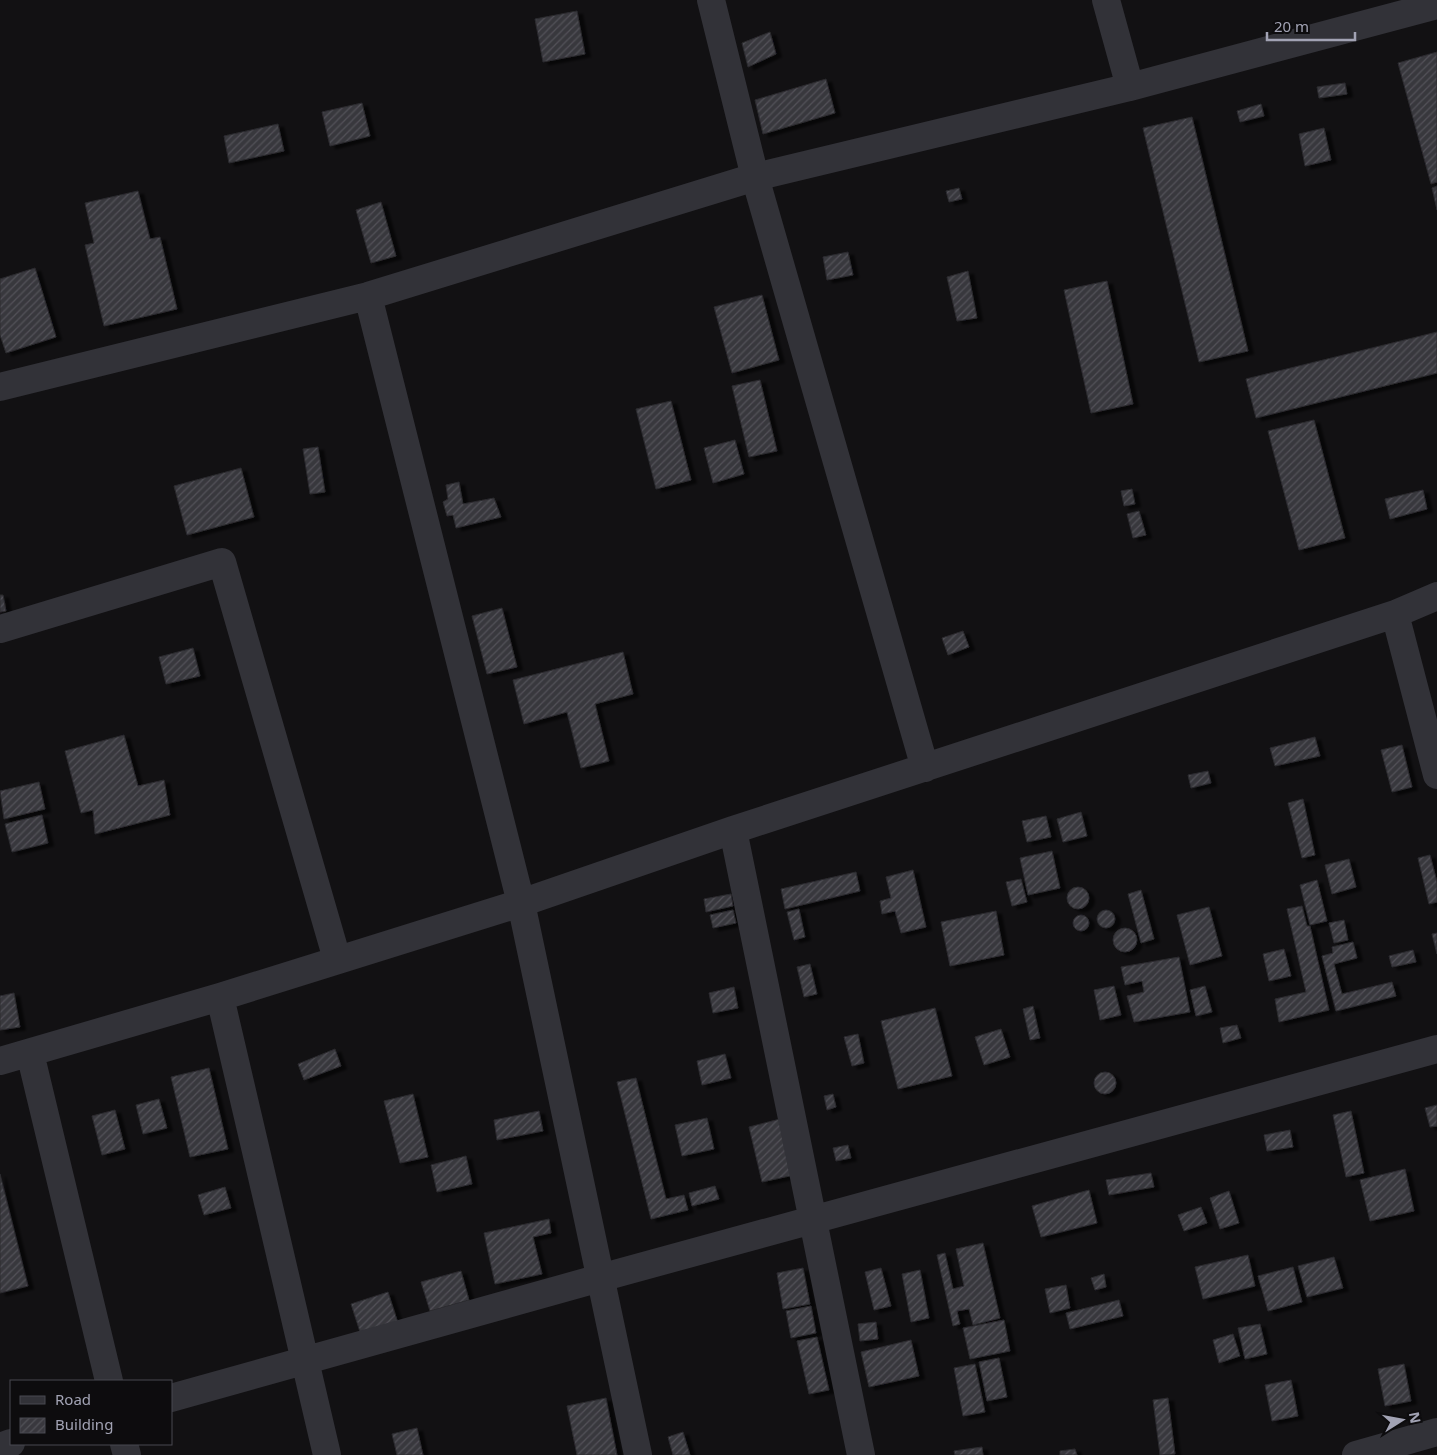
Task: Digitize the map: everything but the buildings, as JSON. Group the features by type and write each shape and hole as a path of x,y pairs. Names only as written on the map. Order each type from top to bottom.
{"street":[{"path":"711,0 755,177 925,768"},
{"path":"1106,0 1130,87"},
{"path":"0,387 368,296 755,177 1130,87 1437,5"},
{"path":"368,296 521,903 638,1455"},
{"path":"0,630 222,562 337,959"},
{"path":"0,1061 220,996 521,903 733,830 1396,614 1437,596"},
{"path":"1396,614 1437,775"},
{"path":"733,830 861,1455"},
{"path":"220,996 327,1455"},
{"path":"172,1398 813,1219 1437,1049"},
{"path":"30,1053 109,1380"},
{"path":"1356,1455 1437,1432"}]}
